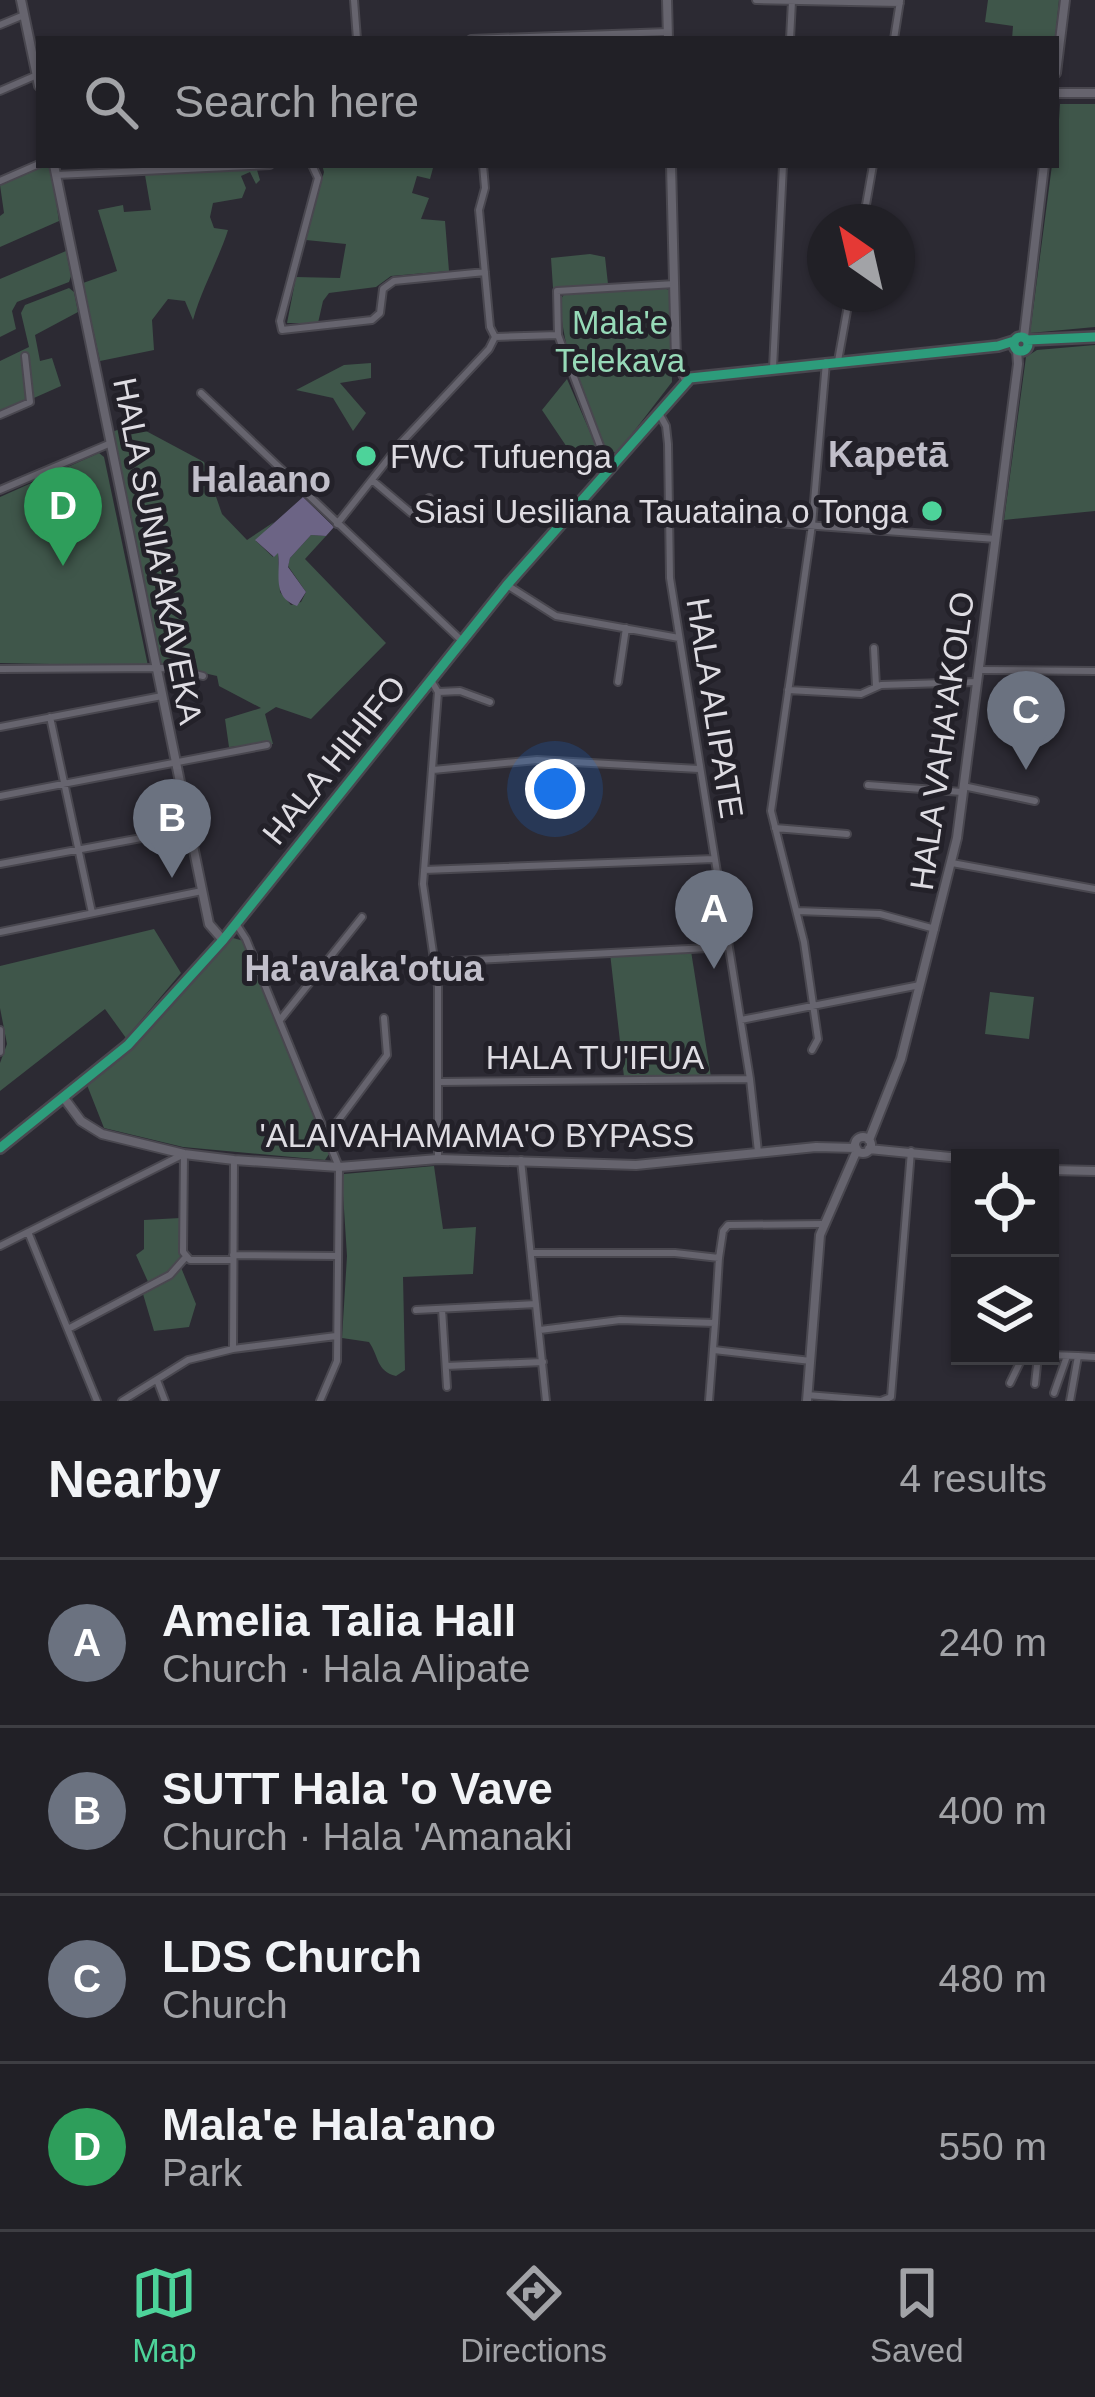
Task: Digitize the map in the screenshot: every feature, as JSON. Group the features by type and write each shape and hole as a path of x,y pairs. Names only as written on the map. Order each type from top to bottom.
{"main road":[{"path":"22,0 36,71"},
{"path":"668,0 668,35"},
{"path":"1059,49 1065,0"},
{"path":"1059,93 1095,93"},
{"path":"670,168 676,360 687,382 700,376 772,368 1095,338"},
{"name":"HALA VAHA'AKOLO","path":"807,1398 823,1224 877,1120 901,1058 952,863 1044,168"},
{"name":"HALA SUNIA'AKAVEKA","path":"55,170 208,924 224,940"},
{"name":"HALA HIHIFO","path":"0,1148 128,1046 224,940 435,687 462,641 507,585 687,382"},
{"name":"'ALAIVAHAMAMA'O BYPASS","path":"64,1098 90,1129 184,1154 339,1167 438,1159 636,1166 863,1145"},
{"path":"877,1120 877,1135 889,1149"},
{"path":"863,1145 951,1157"},
{"path":"838,1146 850,1169"},
{"path":"1059,1170 1095,1171"}],"street":[{"path":"354,0 357,36"},
{"path":"756,0 900,2 894,36"},
{"path":"790,36 792,1"},
{"path":"0,25 24,15"},
{"path":"619,36 668,35"},
{"path":"0,91 36,81"},
{"path":"0,181 36,165"},
{"path":"55,170 129,168"},
{"path":"313,168 318,178 280,328 372,320 380,313 382,293 389,282 485,272"},
{"path":"483,168 479,210 490,327 495,337"},
{"path":"772,368 783,168"},
{"path":"866,204 872,168"},
{"path":"616,464 602,451 558,335 557,291 675,284"},
{"path":"812,1050 818,1039 814,1006 772,803 832,362 845,312"},
{"path":"495,337 558,335"},
{"path":"337,524 495,337"},
{"path":"0,415 30,402 25,356"},
{"path":"201,393 462,641"},
{"name":"HALA ALIPATE","path":"659,415 668,444 670,578 758,1152"},
{"path":"0,490 111,443"},
{"path":"372,480 411,512 429,498"},
{"path":"668,515 996,539"},
{"path":"507,585 556,616 679,638"},
{"path":"618,682 626,628"},
{"path":"874,648 876,688"},
{"path":"0,669 170,668 203,676"},
{"path":"978,670 1095,671"},
{"path":"788,690 861,694 876,688 977,682"},
{"path":"438,1159 435,962 423,903 435,687 490,702"},
{"path":"0,727 162,696"},
{"path":"50,717 92,914"},
{"path":"0,796 268,746"},
{"path":"433,770 538,760 700,769"},
{"path":"868,785 963,789 1036,801"},
{"path":"775,827 847,834"},
{"path":"0,864 190,829"},
{"path":"424,870 716,859"},
{"path":"952,863 1095,889"},
{"path":"0,932 202,890"},
{"path":"797,911 880,914 937,930"},
{"path":"280,1020 362,917"},
{"path":"236,925 246,939 339,1167 337,1361 320,1401"},
{"path":"435,962 728,947"},
{"path":"741,1020 922,985"},
{"path":"326,1137 387,1055 384,1018"},
{"path":"0,1030 0,1052"},
{"name":"HALA TU'IFUA","path":"439,1082 750,1079"},
{"path":"807,1398 881,1401 891,1397 911,1151"},
{"path":"0,1246 184,1154 185,1258 170,1275 68,1328"},
{"path":"232,1349 234,1160"},
{"path":"521,1160 546,1401"},
{"path":"709,1401 723,1231 728,1225 823,1224"},
{"path":"28,1232 97,1401"},
{"path":"533,1253 675,1253 719,1258"},
{"path":"185,1258 339,1256"},
{"path":"416,1310 536,1304"},
{"path":"442,1309 448,1387"},
{"path":"540,1330 620,1320 715,1323"},
{"path":"122,1401 188,1360 232,1349 337,1336"},
{"path":"715,1350 811,1361"},
{"path":"1059,1356 1095,1357"},
{"path":"1054,1393 1067,1356"},
{"path":"1070,1401 1078,1356"},
{"path":"446,1366 543,1362"},
{"path":"1010,1383 1019,1365"},
{"path":"1035,1384 1037,1365"},
{"path":"157,1380 165,1401"}],"green space":[{"path":"988,0 1059,0 1055,36 1012,36 1013,26 985,22"},
{"path":"1060,104 1095,104 1095,327 1030,333 1052,168 1059,168"},
{"path":"37,168 51,168 59,221 0,247 0,216 4,213 0,185"},
{"path":"323,168 433,168 430,179 417,176 412,193 429,198 421,219 445,221 449,271 391,276 376,287 329,293 318,323 287,323 296,277 340,278 346,244 306,240"},
{"path":"257,170 260,180 256,184 250,172 241,176 246,188 242,198 213,203 214,228 228,230 193,320 185,301 168,299 152,320 154,350 100,361 83,283 117,271 98,210 123,205 124,212 151,210 145,175"},
{"path":"66,251 69,282 17,302 12,311 16,329 0,337 0,279"},
{"name":"Mala'e Telekava","path":"605,257 608,284 553,288 551,258"},
{"path":"69,288 78,312 35,335 40,361 52,358 61,386 0,413 0,361 29,347 21,313 25,305"},
{"name":"Mala'e Telekava","path":"670,290 672,382 618,452 610,453 591,421 576,380 560,300 566,292"},
{"path":"1095,345 1095,511 1004,520 1026,357 1037,350"},
{"path":"371,363 371,378 340,383 366,413 353,431 333,398 296,390 344,365"},
{"name":"Mala'e Telekava","path":"567,379 603,462 589,480 542,410"},
{"path":"133,424 204,462 222,514 247,540 274,522 256,541 273,557 278,551 280,592 291,605 301,602 306,592 288,566 290,558 311,535 326,536 305,559 386,643 311,719 276,707 265,714 273,744 229,747 225,719 261,708 219,686 217,676 160,663 112,432"},
{"path":"99,453 104,457 148,666 0,663 0,497"},
{"path":"154,929 181,973 126,1038 105,1009 0,1091 0,1063 7,1044 0,1008 0,966"},
{"path":"233,938 244,941 329,1154 325,1160 183,1147 104,1128 87,1085 131,1048"},
{"path":"691,951 711,1077 624,1077 610,953"},
{"path":"990,992 1034,997 1029,1039 985,1034"},
{"path":"434,1166 443,1229 476,1227 473,1274 403,1277 405,1370 396,1376 381,1367 369,1342 342,1338 347,1256 342,1178 344,1174"},
{"path":"180,1218 180,1265 196,1304 189,1327 154,1331 143,1294 149,1284 136,1255 144,1249 144,1220"}],"shaded area":[{"path":"303,497 334,527 326,536 311,535 290,558 288,567 306,592 297,606 280,591 278,553 274,557 255,540"}],"place":[{"name":"FWC Tufuenga","path":"366,456"},
{"name":"Siasi Uesiliana Tauataina o Tonga","path":"932,511"},
{"name":"Mala'e Hala'ano","path":"63,566"},
{"name":"LDS Church","path":"1026,770"},
{"name":"SUTT Hala 'o Vave","path":"172,878"},
{"name":"Amelia Talia Hall","path":"714,969"}],"district":[{"name":"Kapetā","path":"888,454"},
{"name":"Halaano","path":"261,479"},
{"name":"Ha'avaka'otua","path":"364,968"}]}
